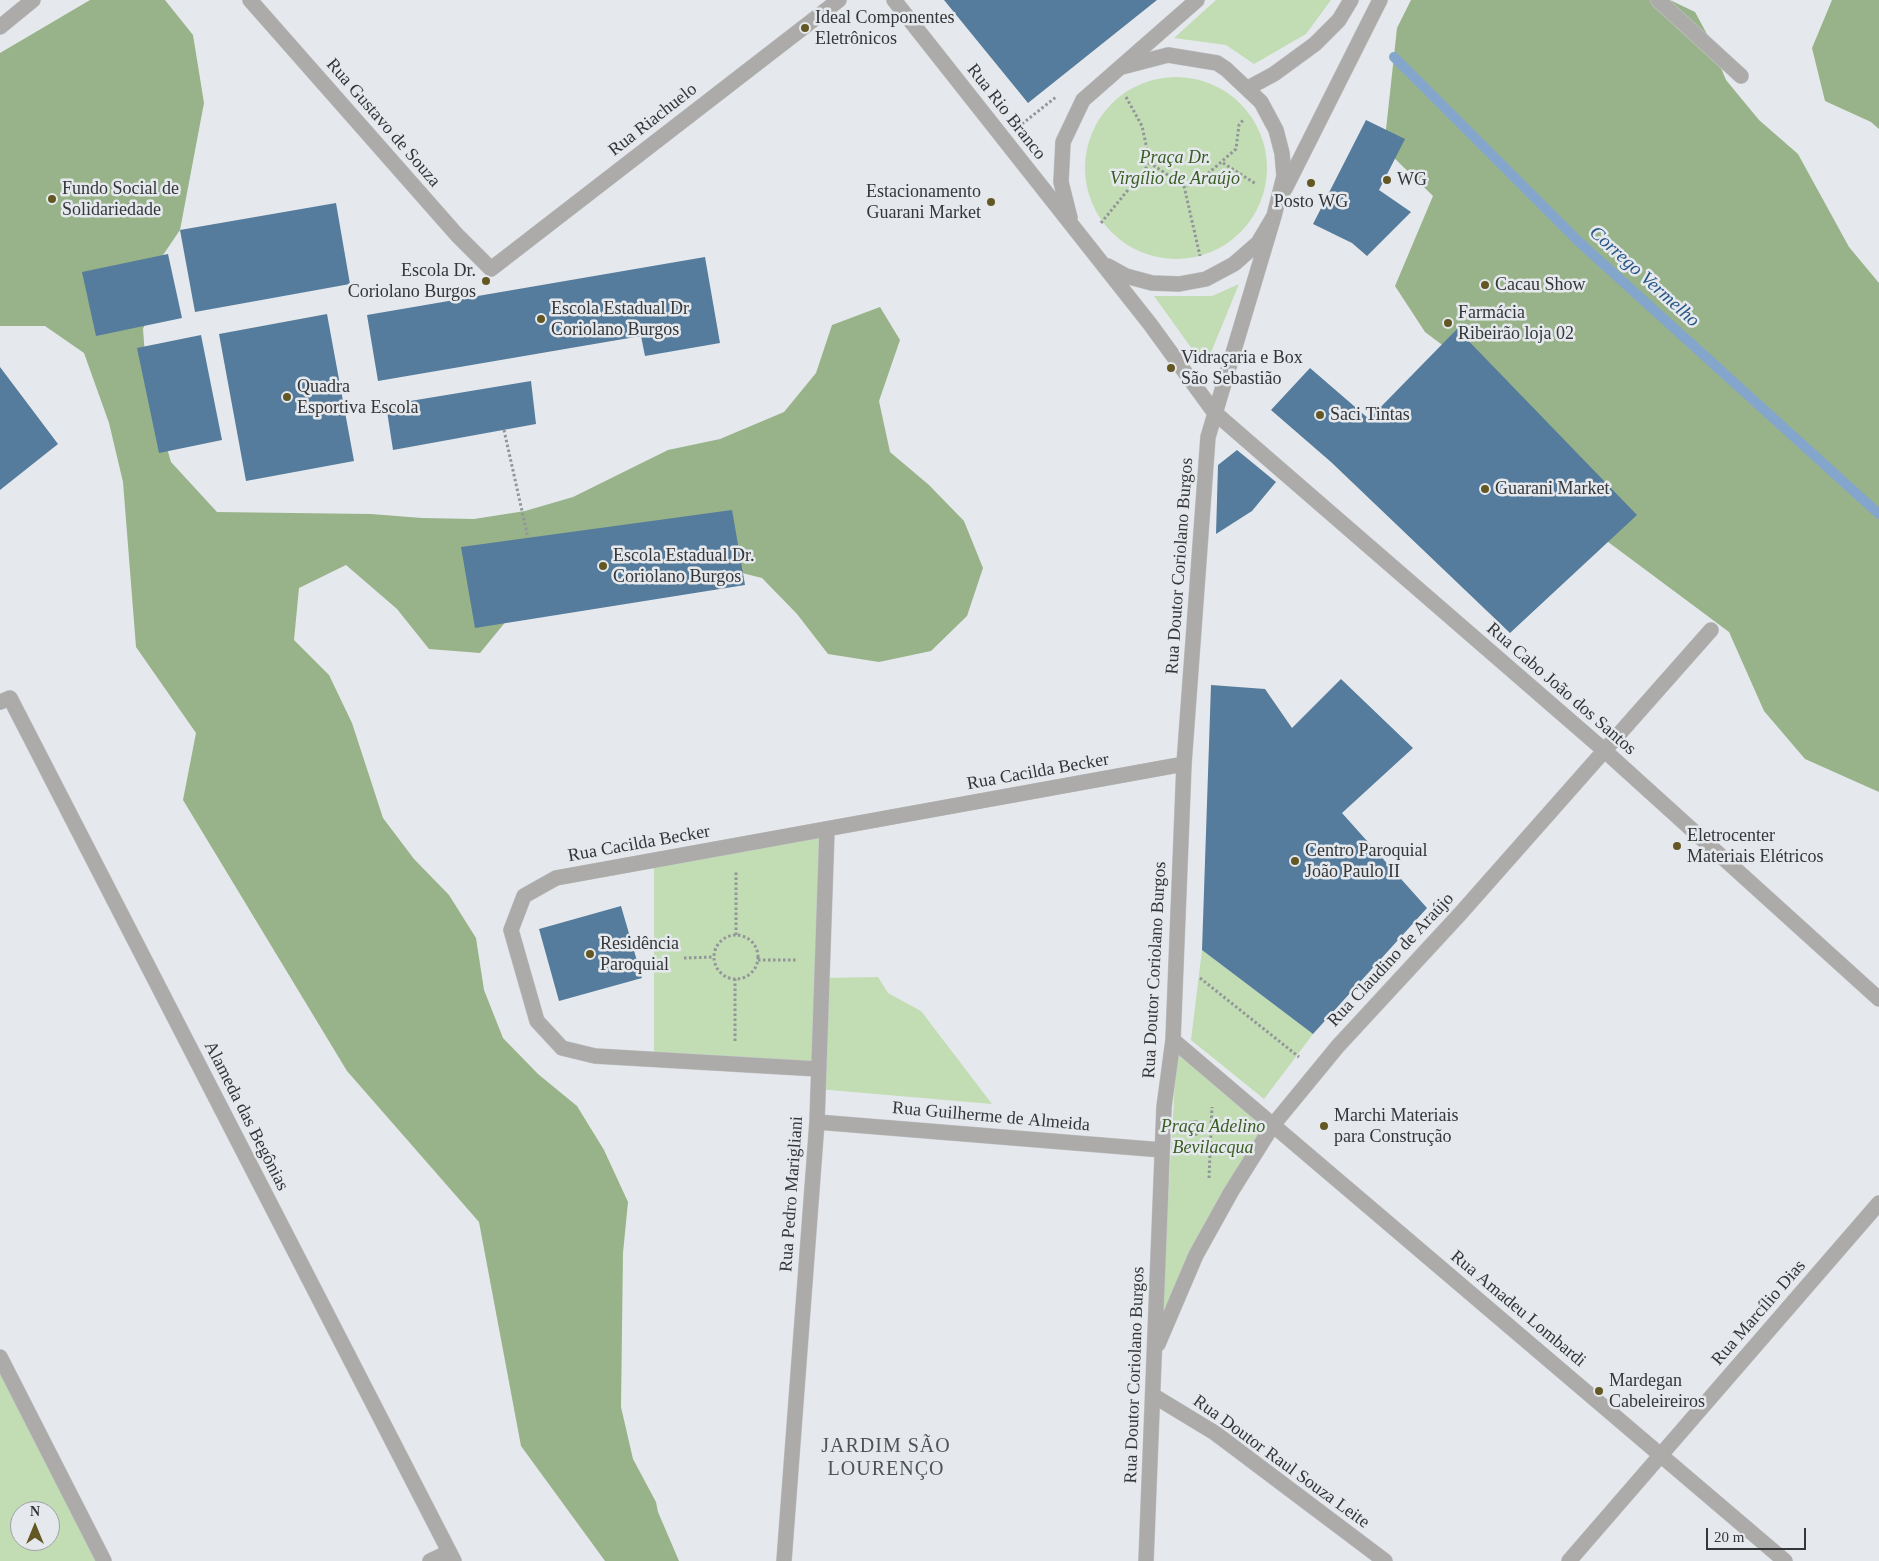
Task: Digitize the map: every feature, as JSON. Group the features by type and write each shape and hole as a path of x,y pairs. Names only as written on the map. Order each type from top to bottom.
{"street":[{"path":"0,28 33,0"},
{"name":"Rua Gustavo de Souza","path":"250,0 457,236 491,269"},
{"name":"Rua Riachuelo","path":"491,269 838,0"},
{"name":"Rua Rio Branco","path":"894,0 1102,262"},
{"path":"1071,224 1061,182 1063,142 1083,100 1197,0"},
{"path":"1248,88 1274,74 1315,44 1339,20 1351,0"},
{"path":"1102,262 1126,276 1152,283 1179,284 1206,278 1234,264 1258,243 1274,216 1280,199 1380,0"},
{"path":"1658,0 1741,76"},
{"path":"1117,71 1168,55 1218,63 1248,88 1261,102 1276,130 1282,153 1284,176 1280,199"},
{"name":"Rua Doutor Coriolano Burgos","path":"1146,1561 1164,1107 1173,1040 1184,764 1207,450 1214,412 1274,216"},
{"name":"Rua Cabo João dos Santos","path":"1102,262 1214,412 1605,750 1879,999"},
{"name":"Rua Claudino de Araújo","path":"1154,1353 1196,1255 1231,1192 1273,1125 1317,1072 1711,630"},
{"name":"Alameda das Begônias","path":"0,702 10,698 451,1556"},
{"name":"Rua Cacilda Becker","path":"818,1068 595,1056 562,1048 537,1021 511,930 524,896 556,878 1184,764"},
{"name":"Rua Pedro Marigliani","path":"784,1561 817,1122 827,830"},
{"path":"1173,1040 1273,1125"},
{"name":"Rua Guilherme de Almeida","path":"817,1122 1162,1150"},
{"name":"Rua Amadeu Lombardi","path":"1273,1125 1785,1561"},
{"name":"Rua Marcílio Dias","path":"1569,1561 1879,1203"},
{"path":"0,1357 104,1561"},
{"name":"Rua Doutor Raul Souza Leite","path":"1154,1396 1215,1434 1386,1561"},
{"path":"430,1561 451,1556"}],"path":[{"path":"1117,71 1142,126 1150,163 1184,186 1206,278"},
{"path":"1184,186 1196,184 1223,163 1236,149 1240,125 1248,112 1261,102"},
{"path":"1086,242 1150,163"},
{"path":"1223,163 1280,199"},
{"path":"504,430 528,538"},
{"path":"736,846 736,935"},
{"path":"736,935 745,937 753,943 758,951 758,960 750,974 736,979 720,972 714,957 717,946 725,938 736,935"},
{"path":"684,958 714,957"},
{"path":"1176,959 1317,1072"},
{"path":"758,960 822,960"},
{"path":"734,1064 736,979"},
{"path":"1208,1184 1214,1075"}],"green space":[{"path":"90,0 165,0 193,35 204,103 180,230 127,308 145,324 143,329 147,381 171,462 217,512 371,514 422,518 474,519 525,511 573,497 668,450 720,439 784,412 816,373 832,325 880,307 900,340 879,401 890,452 929,485 964,521 983,568 967,616 931,651 879,662 828,654 797,614 762,578 710,565 512,614 480,653 429,649 397,609 346,565 299,588 294,640 329,675 352,723 383,818 414,859 449,895 476,938 484,990 503,1038 538,1074 577,1106 604,1150 628,1202 623,1253 621,1407 633,1459 656,1502 658,1512 679,1561 605,1561 521,1446 479,1222 347,1071 183,800 196,733 136,647 123,482 109,423 84,353 45,326 0,326 0,53"},
{"path":"1216,0 1331,0 1306,34 1254,64 1226,45 1174,38"},
{"path":"1411,0 1670,0 1695,12 1707,34 1726,80 1759,120 1798,154 1849,247 1879,283 1879,792 1805,759 1764,711 1729,632 1592,530 1521,404 1425,332 1395,286 1433,196 1384,148 1397,28"},
{"path":"1832,0 1879,0 1879,129 1871,122 1825,101 1812,48"},
{"name":"Praça Dr. Virgílio de Araújo","path":"1176,77 1194,79 1211,84 1240,104 1260,133 1265,150 1267,168 1265,186 1260,203 1240,232 1211,252 1194,257 1176,259 1158,257 1141,252 1112,232 1092,203 1087,186 1085,168 1087,150 1092,133 1112,104 1141,84 1158,79"},
{"path":"1239,284 1205,367 1154,296 1212,296"},
{"path":"820,831 822,978 878,977 888,993 921,1011 992,1104 818,1089 819,1069 654,1059 654,860"},
{"path":"1202,950 1313,1034 1264,1099 1191,1040"},
{"name":"Praça Adelino Bevilacqua","path":"1177,1049 1267,1127 1161,1314"},
{"path":"0,1357 104,1561 0,1561"}],"building":[{"path":"944,0 1157,0 1028,103"},
{"path":"1366,120 1405,139 1379,190 1411,212 1367,256 1352,243 1313,224"},
{"path":"336,203 350,284 195,312 180,230"},
{"path":"168,254 182,318 96,336 82,272"},
{"name":"Escola Estadual Dr Coriolano Burgos","path":"705,257 720,343 645,356 641,336 378,381 367,315"},
{"name":"Quadra Esportiva Escola","path":"327,314 354,461 246,481 219,334"},
{"name":"Guarani Market","path":"1457,329 1637,515 1510,633 1331,462 1271,410 1310,368 1369,419"},
{"path":"201,335 222,440 159,453 137,348"},
{"path":"0,367 58,444 0,490"},
{"path":"531,381 536,424 393,450 386,405"},
{"path":"1237,450 1276,482 1252,511 1216,534 1218,465"},
{"name":"Escola Estadual Dr. Coriolano Burgos","path":"732,510 745,585 475,628 461,547"},
{"name":"Centro Paroquial João Paulo II","path":"1341,679 1413,748 1342,813 1427,908 1313,1034 1202,950 1211,685 1265,689 1292,728"},
{"name":"Residência Paroquial","path":"621,906 642,978 559,1001 539,929"}],"waterway":[{"name":"Corrego Vermelho","path":"1394,57 1578,241 1879,514"}],"place":[{"name":"Ideal Componentes Eletrônicos","path":"805,28"},
{"name":"WG","path":"1387,180"},
{"name":"Posto WG","path":"1311,183"},
{"name":"Fundo Social de Solidariedade","path":"52,199"},
{"name":"Estacionamento Guarani Market","path":"991,202"},
{"name":"Escola Dr. Coriolano Burgos","path":"486,281"},
{"name":"Cacau Show","path":"1485,285"},
{"name":"Escola Estadual Dr Coriolano Burgos","path":"541,319"},
{"name":"Farmácia Ribeirão loja 02","path":"1448,323"},
{"name":"Vidraçaria e Box São Sebastião","path":"1171,368"},
{"name":"Quadra Esportiva Escola","path":"287,397"},
{"name":"Saci Tintas","path":"1320,415"},
{"name":"Guarani Market","path":"1485,489"},
{"name":"Escola Estadual Dr. Coriolano Burgos","path":"603,566"},
{"name":"Eletrocenter Materiais Elétricos","path":"1677,846"},
{"name":"Centro Paroquial João Paulo II","path":"1295,861"},
{"name":"Residência Paroquial","path":"590,954"},
{"name":"Marchi Materiais para Construção","path":"1324,1126"},
{"name":"Mardegan Cabeleireiros","path":"1599,1391"}],"district":[{"name":"JARDIM SÃO LOURENÇO","path":"886,1458"}]}
